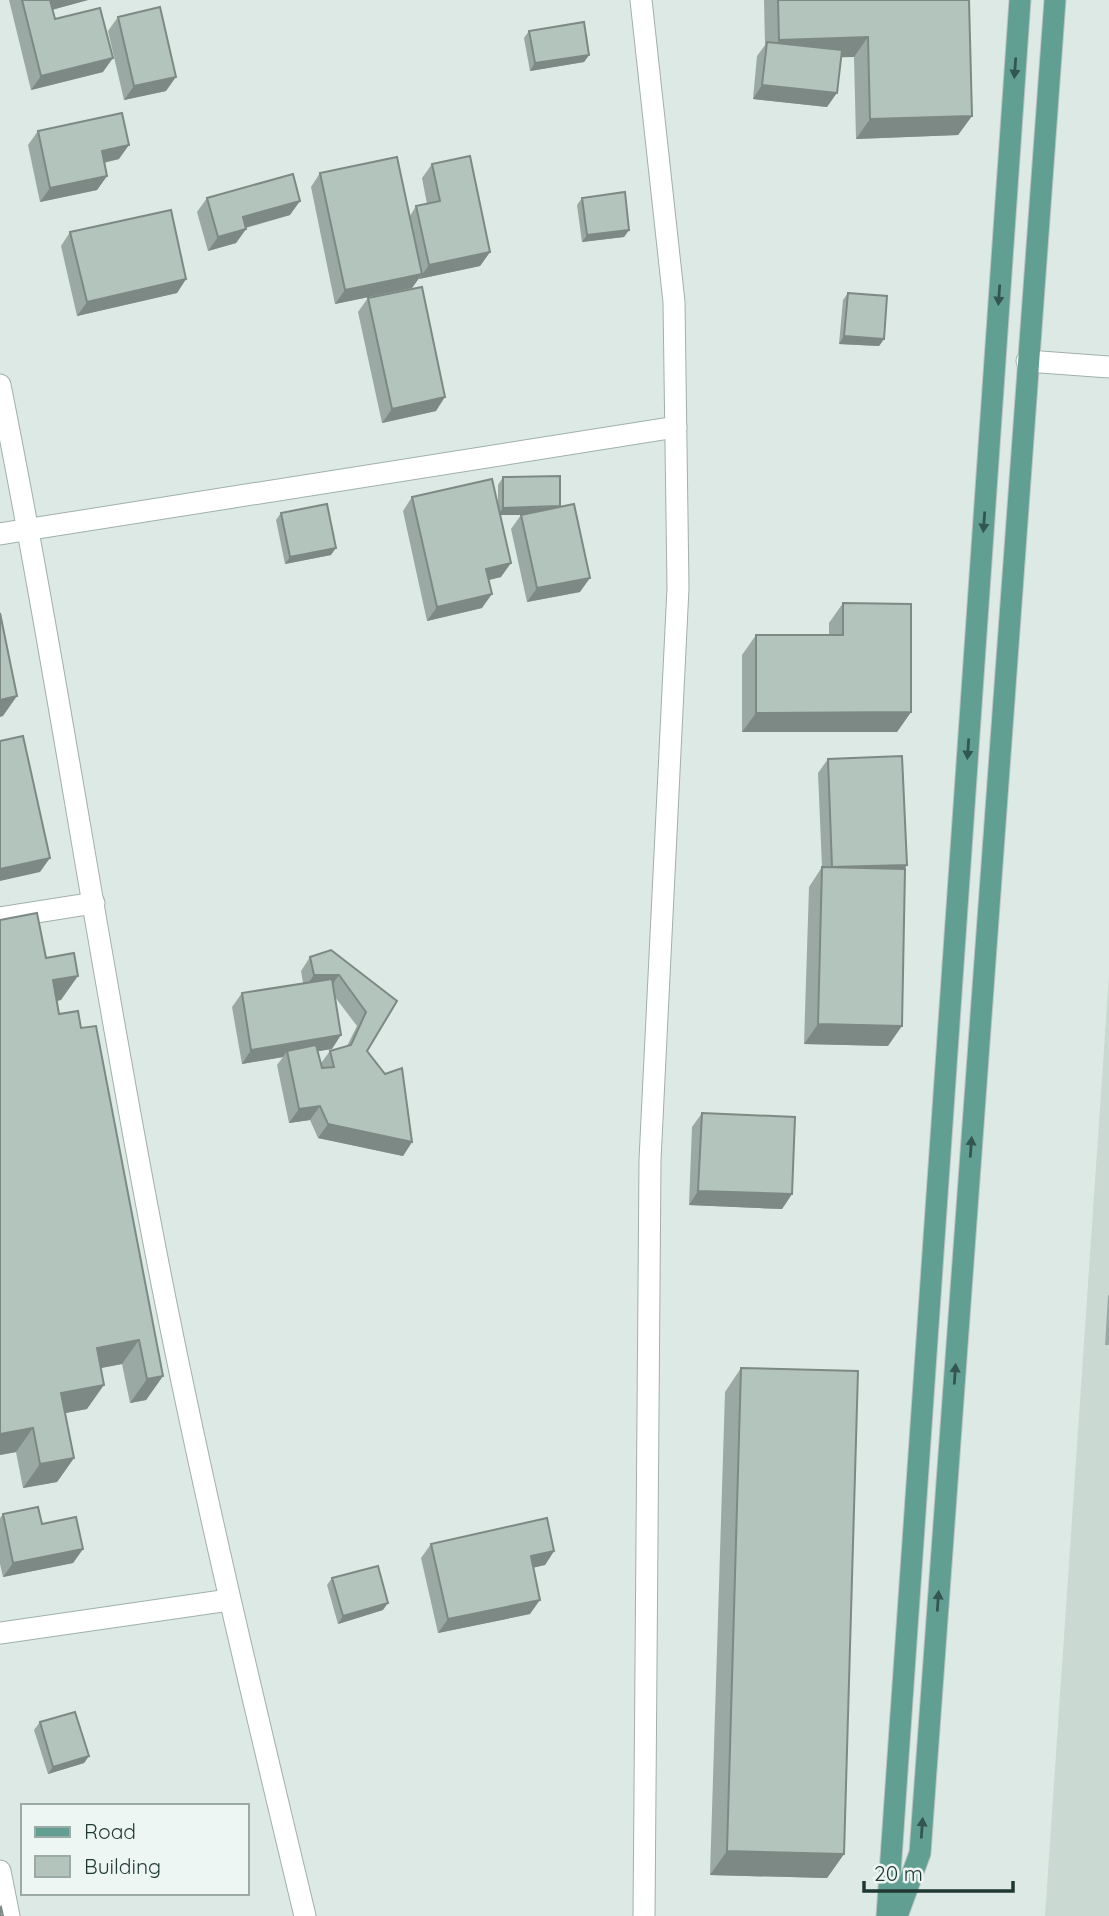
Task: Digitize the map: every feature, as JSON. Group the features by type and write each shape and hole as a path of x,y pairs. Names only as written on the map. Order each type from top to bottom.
{"main road":[{"path":"887,1916 1020,0"},
{"path":"897,1916 920,1853 1055,0"}],"street":[{"path":"641,0 674,302 678,588 650,1160 643,1916"},
{"path":"1027,361 1109,367"},
{"path":"0,385 29,529 151,1228 229,1601 305,1916"},
{"path":"0,534 676,427"},
{"path":"0,918 94,903"},
{"path":"0,1633 229,1601"},
{"path":"0,1871 9,1916"}],"shaded area":[{"path":"1109,975 1109,1916 1045,1916"}],"building":[{"path":"22,0 50,0 55,19 100,8 113,58 41,76"},
{"path":"778,0 969,0 972,116 870,119 868,37 779,40"},
{"path":"160,7 176,77 134,86 118,17"},
{"path":"584,22 589,55 535,63 529,31"},
{"path":"767,42 842,50 837,93 762,85"},
{"path":"122,113 129,145 102,151 107,176 50,188 38,131"},
{"path":"470,156 490,252 429,265 416,206 440,201 432,164"},
{"path":"397,157 422,274 345,290 320,173"},
{"path":"293,174 300,201 243,217 246,229 218,237 207,198"},
{"path":"625,192 629,230 587,235 582,198"},
{"path":"171,210 186,279 87,302 70,232"},
{"path":"422,287 445,397 392,409 368,298"},
{"path":"848,293 887,296 884,339 844,336"},
{"path":"560,476 560,506 503,508 503,477"},
{"path":"492,479 511,563 486,569 492,594 437,607 412,497"},
{"path":"327,504 336,548 290,557 281,513"},
{"path":"574,504 590,578 537,588 521,515"},
{"path":"843,603 911,604 911,712 756,713 756,635 843,635"},
{"path":"0,613 17,696 0,700"},
{"path":"23,736 50,858 0,869 0,741"},
{"path":"902,756 907,865 832,867 828,759"},
{"path":"822,867 905,869 902,1026 818,1024"},
{"path":"37,913 46,958 74,953 78,976 53,980 59,1014 78,1011 81,1028 96,1026 163,1376 147,1379 139,1340 97,1348 104,1385 61,1393 74,1458 40,1464 33,1428 0,1434 0,920"},
{"path":"331,950 397,1001 367,1051 385,1074 402,1068 412,1142 328,1124 320,1106 299,1109 287,1051 316,1045 322,1068 334,1067 330,1051 351,1045 366,1012 339,975 314,975 310,957"},
{"path":"332,979 341,1035 251,1050 242,993"},
{"path":"702,1113 795,1117 792,1194 698,1191"},
{"path":"741,1368 858,1371 844,1854 727,1851"},
{"path":"38,1507 42,1524 76,1517 83,1549 13,1563 3,1514"},
{"path":"547,1518 554,1551 531,1556 540,1600 448,1619 431,1544"},
{"path":"378,1566 388,1603 343,1616 332,1578"},
{"path":"75,1712 89,1756 53,1767 40,1722"}]}
